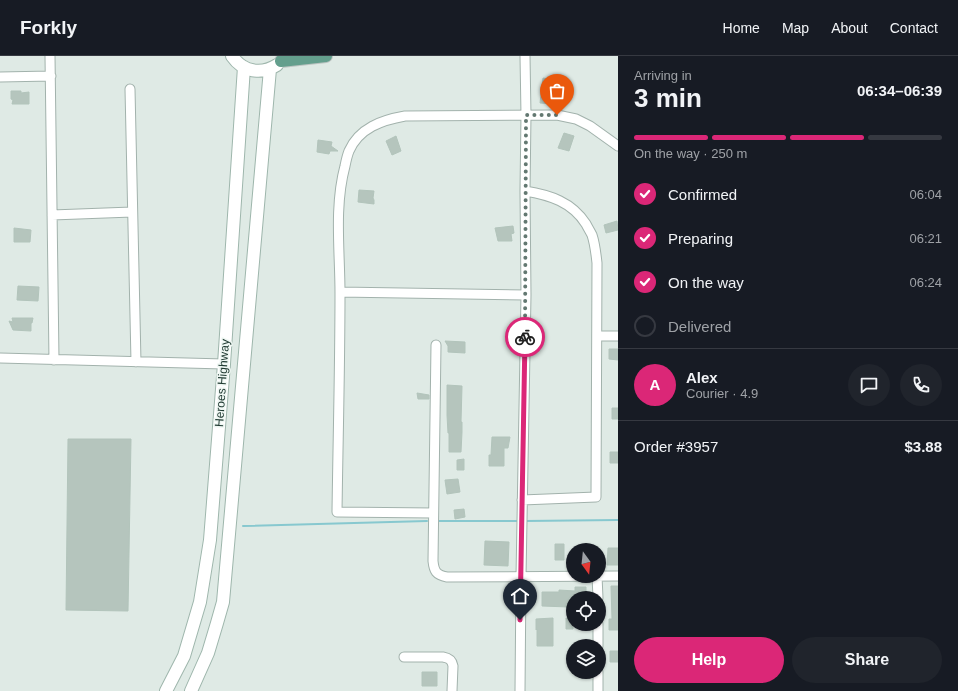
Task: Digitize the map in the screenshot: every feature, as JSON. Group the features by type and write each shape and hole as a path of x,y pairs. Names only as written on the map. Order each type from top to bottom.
{"main road":[{"path":"232,56 244,67 257,71 270,69 276,66 283,59 326,56"},
{"name":"Heroes Highway","path":"166,691 184,656 200,602 210,540 224,364 244,67"},
{"name":"Heroes Highway","path":"191,691 208,653 223,602 270,69"}],"street":[{"path":"50,56 54,360"},
{"path":"520,691 526,295 526,115 524,56"},
{"path":"0,77 51,72"},
{"path":"130,89 136,362"},
{"path":"433,513 337,512 340,292 338,248 340,191 349,152 357,139 366,130 393,118 405,116 557,115 576,119 590,126 618,146"},
{"path":"522,500 596,496 595,247 592,235 582,218 573,209 553,197 541,193 525,191"},
{"path":"52,215 132,212"},
{"path":"340,292 526,295"},
{"path":"596,336 618,336"},
{"path":"436,345 433,513 434,568 437,573 447,577 566,576"},
{"path":"0,358 224,364"},
{"path":"606,576 618,576"},
{"path":"404,656 447,657 452,662 453,666 452,691"},
{"path":"598,679 598,691"}],"building":[{"path":"543,78 555,80 553,104 540,103"},
{"path":"11,91 21,91 21,93 29,92 29,104 12,104 13,100 11,99"},
{"path":"564,133 574,136 569,151 558,148"},
{"path":"396,136 401,151 392,155 386,141"},
{"path":"318,140 332,142 331,146 338,151 330,151 329,154 317,152"},
{"path":"359,190 374,191 374,204 358,202"},
{"path":"617,221 618,230 606,233 604,225"},
{"path":"513,226 514,233 511,234 512,241 498,241 495,228"},
{"path":"14,228 31,230 30,242 14,242"},
{"path":"18,286 39,287 38,301 17,300"},
{"path":"12,318 33,318 31,323 31,331 13,330 9,321 13,322"},
{"path":"445,341 465,342 465,353 448,352 448,346"},
{"path":"609,349 618,349 618,360 609,359"},
{"path":"447,385 462,386 461,452 449,452"},
{"path":"417,393 429,395 429,399 418,399"},
{"path":"612,408 618,408 618,419 612,419"},
{"path":"492,437 510,437 508,448 504,448 504,466 489,466"},
{"path":"68,439 131,439 128,611 66,610"},
{"path":"610,452 618,452 618,463 610,463"},
{"path":"464,459 464,470 457,470 457,460"},
{"path":"458,479 460,492 447,494 445,480"},
{"path":"464,509 465,517 455,519 454,510"},
{"path":"485,541 509,542 508,566 484,565"},
{"path":"555,544 564,544 564,560 555,560"},
{"path":"608,548 618,548 618,565 607,565"},
{"path":"611,586 618,586 618,630 609,630 609,619 612,619"},
{"path":"575,587 586,587 586,591 575,591"},
{"path":"559,590 575,591 566,591 566,607 542,606 542,592 559,592"},
{"path":"553,618 553,646 537,646 536,619"},
{"path":"610,651 618,651 618,662 610,662"},
{"path":"422,672 437,672 437,686 422,686"}],"waterway":[{"path":"525,521 618,520"},
{"path":"243,526 427,521"},
{"path":"439,521 520,521"}],"way so far":[{"path":"525,337 526,115 557,115"}],"route":[{"path":"520,620 525,337"}]}
